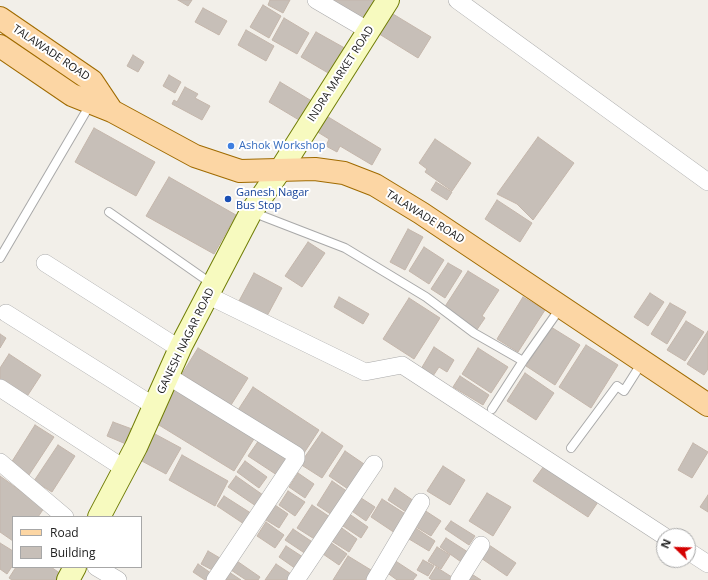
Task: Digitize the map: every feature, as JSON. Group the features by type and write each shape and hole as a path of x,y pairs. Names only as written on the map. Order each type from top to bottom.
{"main road":[{"name":"TALAWADE ROAD","path":"0,18 92,81 112,111"},
{"name":"TALAWADE ROAD","path":"0,46 72,95 112,111 196,156 240,171 315,169 344,173 375,185 421,213 708,404"}],"street":[{"path":"316,0 369,31"},
{"name":"INDRA MARKET ROAD","path":"281,169 388,0"},
{"path":"457,0 708,182"},
{"name":"GANESH NAGAR ROAD","path":"100,516 125,469 180,349 210,290 251,212 281,169"},
{"path":"45,263 180,349"},
{"path":"210,290 365,372 402,365 656,531"},
{"path":"6,313 154,406"},
{"path":"168,376 296,454 296,459 215,580"},
{"path":"0,388 125,469"},
{"path":"0,462 64,516"},
{"path":"296,580 374,464"},
{"path":"375,580 421,502"},
{"path":"459,580 482,545"},
{"path":"696,556 708,564"},
{"path":"68,580 74,568"},
{"path":"98,568 118,580"}],"lane":[{"path":"0,258 92,103"},
{"path":"109,212 210,290"},
{"path":"251,212 345,248 426,297 474,333 523,360"},
{"path":"492,409 523,360 562,306"},
{"path":"571,448 617,386 624,391 643,360"}],"building":[{"path":"178,0 192,0 188,6"},
{"path":"270,0 290,0 283,13 268,5"},
{"path":"329,0 375,0 361,21"},
{"path":"263,5 281,16 269,38 250,27"},
{"path":"203,8 227,21 219,35 195,22"},
{"path":"388,11 431,37 418,58 376,32"},
{"path":"284,18 309,33 297,54 272,40"},
{"path":"246,30 274,46 266,61 238,45"},
{"path":"316,32 350,51 335,77 301,57"},
{"path":"133,55 144,62 138,72 127,66"},
{"path":"169,75 181,82 175,93 163,86"},
{"path":"280,82 315,103 304,123 269,102"},
{"path":"185,87 198,94 195,98 210,106 202,120 172,104 174,100 177,102"},
{"path":"320,112 381,149 372,165 340,146 337,152 326,146 329,139 311,128"},
{"path":"94,128 155,162 136,196 75,162"},
{"path":"538,137 574,163 533,220 517,204 497,194"},
{"path":"435,139 471,163 452,191 425,172 427,169 419,163"},
{"path":"169,177 236,215 214,254 146,216"},
{"path":"436,182 452,192 447,200 431,190"},
{"path":"497,200 532,223 520,242 485,219"},
{"path":"408,229 423,237 405,270 390,262"},
{"path":"308,242 325,253 302,287 285,276"},
{"path":"424,247 444,260 429,284 409,271"},
{"path":"448,263 462,271 445,298 431,289"},
{"path":"468,271 499,290 482,316 485,318 476,331 444,308"},
{"path":"254,273 282,288 267,316 239,301"},
{"path":"650,293 664,302 648,326 634,317"},
{"path":"339,297 369,314 363,324 334,307"},
{"path":"523,297 545,310 518,352 497,339"},
{"path":"409,298 440,318 414,359 383,339"},
{"path":"670,303 686,312 667,344 651,334"},
{"path":"686,321 704,332 685,361 667,350"},
{"path":"551,327 580,345 555,385 526,366"},
{"path":"708,331 708,369 704,375 687,364"},
{"path":"0,334 6,338 0,348"},
{"path":"586,345 618,365 591,408 559,387"},
{"path":"434,347 454,360 447,372 439,367 433,376 421,369"},
{"path":"198,348 248,378 231,405 182,374"},
{"path":"478,348 508,367 491,393 462,374"},
{"path":"9,354 41,375 26,398 0,381 0,368"},
{"path":"525,373 554,393 536,420 507,401"},
{"path":"460,376 489,395 483,405 453,387"},
{"path":"177,385 257,434 234,471 154,422"},
{"path":"253,387 319,430 304,453 238,410"},
{"path":"113,422 132,429 126,444 107,436"},
{"path":"35,425 54,437 29,475 11,463"},
{"path":"322,432 343,446 322,478 300,464"},
{"path":"155,434 181,448 166,474 140,460"},
{"path":"259,440 289,460 280,477 248,456"},
{"path":"693,443 708,452 692,478 678,470"},
{"path":"58,445 75,456 52,492 34,481"},
{"path":"345,451 364,464 348,489 329,476"},
{"path":"182,455 228,481 215,506 169,480"},
{"path":"245,461 267,477 259,488 237,472"},
{"path":"443,466 465,480 450,505 427,491"},
{"path":"544,466 598,502 588,517 533,481"},
{"path":"298,473 314,484 305,498 289,487"},
{"path":"0,476 44,508 39,516 12,516 12,540 0,532"},
{"path":"236,476 263,495 256,506 228,487"},
{"path":"332,481 348,492 332,515 317,505"},
{"path":"395,488 414,501 406,512 388,500"},
{"path":"288,491 305,502 295,516 279,505"},
{"path":"487,493 511,507 493,536 469,521"},
{"path":"708,495 708,512 700,507"},
{"path":"224,496 257,517 250,528 217,506"},
{"path":"358,496 375,507 366,521 349,509"},
{"path":"382,499 407,515 395,533 371,517"},
{"path":"275,505 288,514 279,528 266,520"},
{"path":"312,505 330,517 316,540 297,528"},
{"path":"421,508 441,521 431,536 411,524"},
{"path":"348,513 368,527 361,538 340,524"},
{"path":"451,521 475,536 469,545 445,529"},
{"path":"266,522 284,535 275,548 257,536"},
{"path":"411,525 435,541 429,551 404,536"},
{"path":"339,526 357,539 349,552 330,540"},
{"path":"293,529 314,543 306,554 285,540"},
{"path":"446,538 471,554 464,564 440,547"},
{"path":"330,542 347,554 339,565 323,554"},
{"path":"0,543 12,550 12,566 7,574 0,569"},
{"path":"486,543 516,563 507,576 478,556"},
{"path":"286,546 306,559 299,571 279,557"},
{"path":"437,547 450,555 441,569 428,561"},
{"path":"208,551 225,561 218,573 201,564"},
{"path":"348,556 371,570 365,580 333,580"},
{"path":"234,559 260,577 258,580 246,580 228,568"},
{"path":"394,560 417,575 413,580 397,580 386,572"},
{"path":"423,560 434,566 428,576 417,570"},
{"path":"198,564 215,576 212,580 205,580 193,572"},
{"path":"276,564 294,576 292,580 265,580"},
{"path":"436,567 455,579 432,580 429,578"},
{"path":"15,568 52,568 61,574 56,580 12,580 9,578"},
{"path":"229,572 241,580 224,580"},
{"path":"470,573 481,580 465,580"}],"place":[{"name":"Ashok Workshop","path":"231,146"},
{"name":"Ganesh Nagar Bus Stop","path":"228,199"}]}
